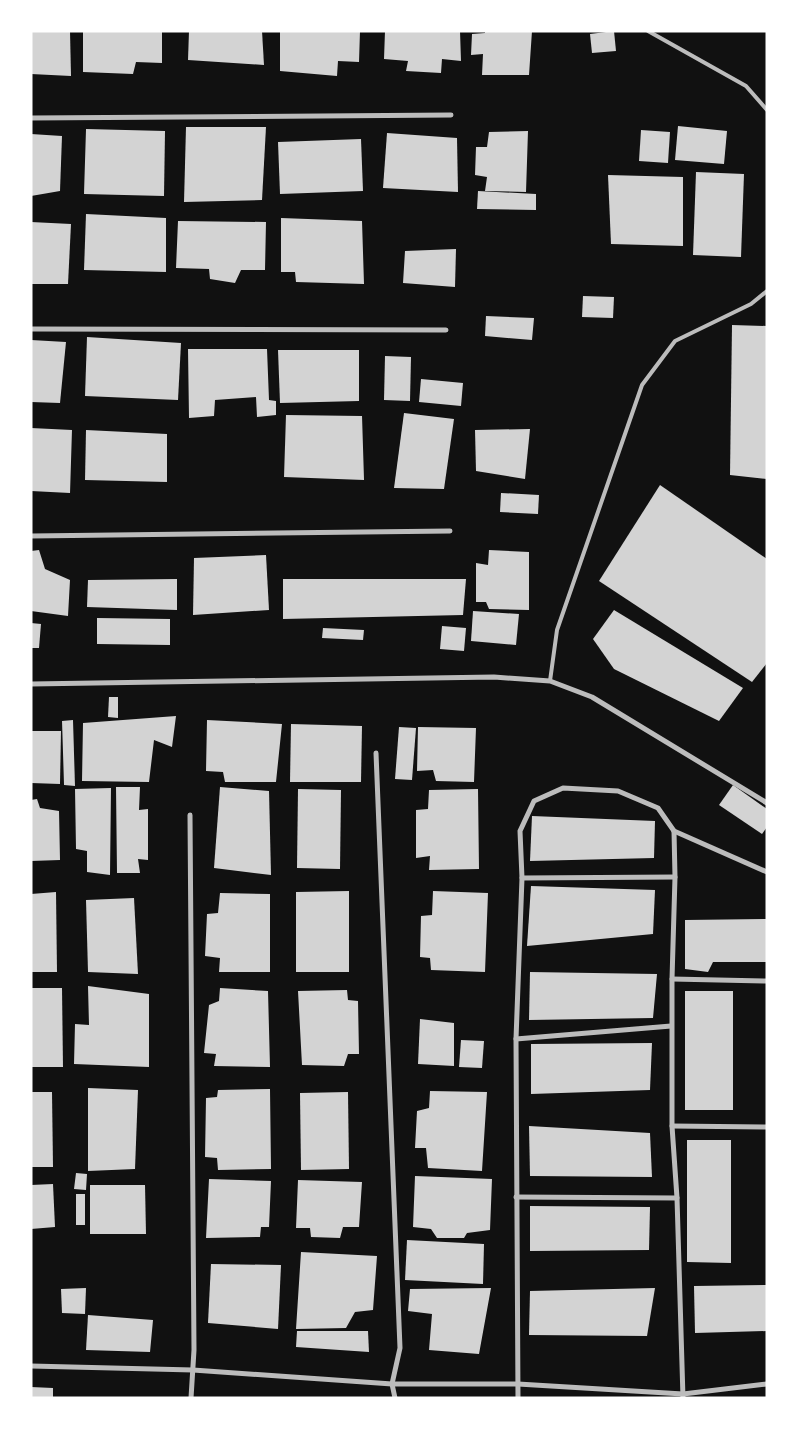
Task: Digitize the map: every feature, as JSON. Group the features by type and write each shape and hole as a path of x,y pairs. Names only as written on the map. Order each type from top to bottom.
{"street":[{"path":"31,118 451,115"},
{"path":"31,329 446,330"},
{"path":"31,536 450,531"},
{"path":"31,684 494,677 550,681 592,697 767,803"},
{"path":"376,753 400,1348 392,1384 395,1398"},
{"path":"518,1398 516,1040 522,878 520,831 534,801 563,788 618,791 658,808 674,830 767,872"},
{"path":"190,815 193,1370 191,1398"},
{"path":"674,830 672,1126 677,1198 683,1396"},
{"path":"522,878 675,877"},
{"path":"672,979 767,981"},
{"path":"516,1040 672,1026"},
{"path":"672,1126 767,1126"},
{"path":"516,1197 677,1198"},
{"path":"31,1366 193,1370 392,1384 518,1384 683,1396 767,1384"}],"lane":[{"path":"648,31 746,86 767,110"},
{"path":"550,681 557,630 642,385 675,341 751,304 767,291"}],"building":[{"path":"31,31 70,31 71,76 31,74"},
{"path":"83,31 162,31 162,63 136,62 133,74 83,72"},
{"path":"189,31 262,31 264,65 188,60"},
{"path":"280,31 360,31 359,62 338,61 337,76 280,71"},
{"path":"385,31 460,31 461,61 442,59 441,73 406,71 408,61 384,59"},
{"path":"485,31 532,31 529,75 482,75 483,54 471,55 472,34 485,33"},
{"path":"614,31 616,51 592,53 590,34"},
{"path":"678,126 727,131 724,164 675,160"},
{"path":"186,127 266,127 262,200 184,202"},
{"path":"86,129 165,131 164,196 84,194"},
{"path":"641,130 670,132 668,163 639,161"},
{"path":"528,131 526,192 485,191 487,177 475,175 476,147 487,147 489,132"},
{"path":"387,133 457,138 458,192 383,188"},
{"path":"31,134 62,136 60,191 31,196"},
{"path":"361,139 363,191 280,194 278,142"},
{"path":"696,172 744,174 741,257 693,255"},
{"path":"608,175 683,177 683,246 611,244"},
{"path":"478,191 536,194 536,210 477,209"},
{"path":"86,214 166,218 166,272 84,270"},
{"path":"281,218 362,221 364,284 296,282 295,272 281,272"},
{"path":"178,221 266,222 265,270 241,270 235,283 210,279 209,269 176,268"},
{"path":"31,222 71,224 68,284 31,284"},
{"path":"456,249 455,287 403,283 405,251"},
{"path":"583,296 614,297 613,318 582,317"},
{"path":"486,316 534,318 532,340 485,336"},
{"path":"732,325 767,326 767,479 730,475"},
{"path":"87,337 181,343 178,400 85,396"},
{"path":"31,340 66,342 60,403 31,402"},
{"path":"188,349 267,349 269,400 276,401 276,415 257,417 256,397 215,400 214,416 189,418"},
{"path":"278,350 359,350 359,401 280,403"},
{"path":"385,356 411,357 410,401 384,400"},
{"path":"421,379 463,383 461,406 419,402"},
{"path":"404,413 454,419 444,489 394,488"},
{"path":"286,415 362,416 364,480 284,477"},
{"path":"31,428 72,430 70,493 31,491"},
{"path":"530,429 525,479 476,471 475,430"},
{"path":"86,430 167,434 167,482 85,480"},
{"path":"660,485 767,559 767,663 752,682 599,581"},
{"path":"501,493 539,495 538,514 500,512"},
{"path":"39,550 45,569 70,580 68,616 31,611 31,551"},
{"path":"489,550 529,552 529,610 489,609 486,602 476,602 476,563 488,565"},
{"path":"266,555 269,610 193,615 194,558"},
{"path":"177,579 177,610 87,607 88,580"},
{"path":"283,579 466,579 463,615 283,619"},
{"path":"614,610 743,688 719,721 614,669 593,639"},
{"path":"473,611 519,614 516,645 471,641"},
{"path":"97,618 170,619 170,645 97,644"},
{"path":"31,623 41,624 39,648 31,648"},
{"path":"442,626 466,628 464,651 440,649"},
{"path":"323,628 364,630 363,640 322,638"},
{"path":"109,697 118,697 118,718 108,717"},
{"path":"176,716 172,747 154,740 149,782 82,781 83,723"},
{"path":"73,720 75,786 64,785 62,721"},
{"path":"207,720 282,724 276,782 225,782 223,772 206,771"},
{"path":"291,724 362,726 361,782 290,782"},
{"path":"399,727 416,728 412,780 395,779"},
{"path":"418,727 476,728 474,782 436,781 433,770 417,771"},
{"path":"31,731 61,731 60,784 31,783"},
{"path":"733,785 767,809 767,827 762,834 719,805"},
{"path":"116,787 140,787 139,810 148,809 148,860 138,859 140,873 117,873"},
{"path":"220,787 269,791 271,875 214,868"},
{"path":"111,788 110,875 87,872 87,851 76,849 75,789"},
{"path":"298,789 341,790 340,869 297,868"},
{"path":"478,789 479,869 429,870 430,856 416,858 416,810 428,809 429,790"},
{"path":"37,799 40,808 59,811 60,860 31,861 31,800"},
{"path":"532,816 655,821 654,858 530,861"},
{"path":"531,886 655,890 653,934 527,946"},
{"path":"349,891 349,972 296,972 296,892"},
{"path":"433,891 488,893 485,972 431,970 430,958 420,957 421,916 432,915"},
{"path":"56,892 57,972 31,972 31,894"},
{"path":"220,893 270,894 270,972 219,972 220,958 205,956 207,914 218,913"},
{"path":"134,898 138,974 88,972 86,900"},
{"path":"767,919 767,962 713,962 708,972 685,969 685,920"},
{"path":"530,972 657,974 653,1018 529,1020"},
{"path":"88,986 149,994 149,1067 74,1064 75,1024 89,1025"},
{"path":"31,988 62,988 63,1067 31,1067"},
{"path":"220,988 268,991 270,1067 214,1066 216,1054 204,1053 209,1005 219,1001"},
{"path":"347,990 348,1000 358,1001 359,1054 348,1054 344,1066 302,1065 298,991"},
{"path":"685,991 733,991 733,1110 685,1110"},
{"path":"420,1019 454,1023 454,1066 418,1064"},
{"path":"461,1040 484,1041 482,1068 459,1067"},
{"path":"652,1043 650,1090 531,1094 531,1044"},
{"path":"88,1088 138,1090 135,1169 88,1171"},
{"path":"270,1089 271,1169 218,1170 217,1158 205,1157 206,1098 217,1097 218,1090"},
{"path":"430,1091 487,1092 482,1171 428,1168 426,1148 415,1148 417,1111 429,1108"},
{"path":"31,1092 52,1092 53,1167 31,1167"},
{"path":"348,1092 349,1169 301,1170 300,1093"},
{"path":"529,1126 650,1133 652,1177 530,1176"},
{"path":"687,1140 731,1140 731,1263 687,1262"},
{"path":"76,1173 87,1174 86,1190 74,1189"},
{"path":"415,1176 492,1179 490,1230 467,1233 464,1238 437,1238 431,1229 413,1227"},
{"path":"209,1179 271,1181 269,1227 261,1227 260,1237 206,1238"},
{"path":"298,1180 362,1182 359,1227 343,1227 340,1238 311,1237 310,1228 296,1228"},
{"path":"53,1184 55,1227 31,1229 31,1185"},
{"path":"90,1185 145,1185 146,1234 90,1234"},
{"path":"76,1194 85,1194 85,1225 76,1225"},
{"path":"530,1206 650,1207 649,1250 530,1251"},
{"path":"407,1240 484,1244 483,1284 405,1280"},
{"path":"301,1252 377,1256 373,1310 355,1312 346,1328 296,1329"},
{"path":"211,1264 281,1265 278,1329 208,1323"},
{"path":"767,1285 767,1331 695,1333 694,1286"},
{"path":"86,1288 85,1314 62,1313 61,1289"},
{"path":"491,1288 479,1354 429,1350 432,1314 408,1311 410,1289"},
{"path":"655,1288 647,1336 529,1335 530,1291"},
{"path":"88,1315 153,1320 150,1352 86,1350"},
{"path":"297,1331 368,1331 369,1352 296,1347"},
{"path":"31,1387 53,1388 53,1398 31,1398"}]}
